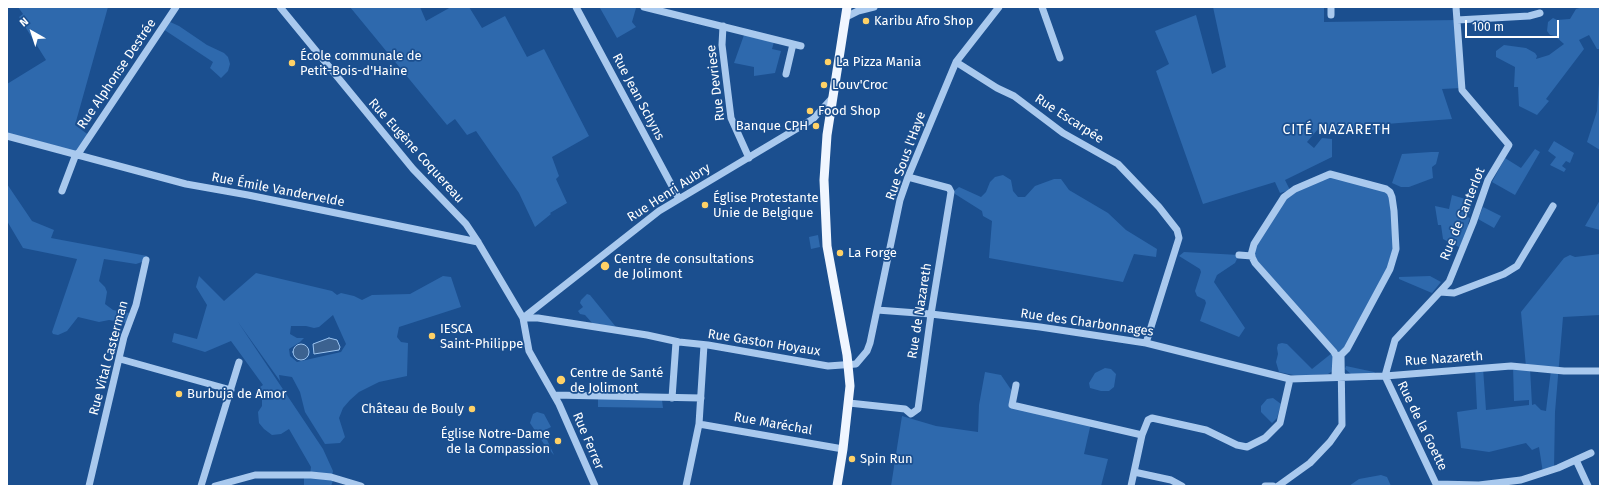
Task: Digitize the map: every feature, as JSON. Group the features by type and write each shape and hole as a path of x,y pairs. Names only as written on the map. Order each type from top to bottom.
{"main road":[{"path":"837,486 849,403 848,365 831,273 824,214 824,157 847,7"}],"street":[{"name":"Rue Alphonse Destrée","path":"77,154 176,7"},
{"name":"Rue Eugène Coquereau","path":"280,7 413,169 466,224 523,318"},
{"name":"Rue Jean Schyns","path":"576,7 679,199"},
{"path":"644,7 801,46"},
{"path":"846,17 858,11 874,7"},
{"name":"Rue Sous l'Haye","path":"848,365 856,364 867,351 878,310 900,200 908,177 956,62 999,7"},
{"path":"1042,7 1060,58"},
{"path":"1456,7 1457,20 1529,16 1540,13"},
{"name":"Rue de Canterlot","path":"1385,376 1395,340 1449,282 1473,223 1488,180 1509,145 1462,90 1457,20"},
{"name":"Rue Devriese","path":"723,26 722,45 730,118 749,158"},
{"path":"786,74 793,44"},
{"name":"Rue Escarpée","path":"956,62 997,88 1014,96 1063,133 1118,164 1154,200 1178,230 1179,238 1146,343"},
{"name":"Rue Henri Aubry","path":"523,318 640,225 679,199 813,119 833,97"},
{"name":"Rue Émile Vandervelde","path":"7,136 186,184 248,195 478,242"},
{"path":"62,191 77,154"},
{"path":"1278,486 1310,463 1330,442 1342,424 1338,376 1339,355 1256,263 1252,256 1254,244 1284,197 1295,189 1322,176 1330,174 1386,189 1390,192 1394,211 1396,249 1393,263 1348,349 1339,355"},
{"name":"Rue de Nazareth","path":"849,403 905,410 911,414 918,409 931,314 951,190 908,177"},
{"path":"1440,292 1454,293 1504,274 1517,266 1553,206"},
{"path":"1239,256 1252,256"},
{"name":"Rue Vital Casterman","path":"88,486 120,359 124,337 136,305 146,260"},
{"name":"Rue des Charbonnages","path":"878,310 931,314 1146,343 1290,379"},
{"name":"Rue Gaston Hoyaux","path":"523,318 538,318 647,335 676,342 704,345 828,366 848,365"},
{"name":"Rue Ferrer","path":"523,318 529,351 554,395 595,486"},
{"path":"672,398 676,342"},
{"path":"686,486 699,424 704,345"},
{"path":"120,359 231,390"},
{"path":"201,486 239,362"},
{"name":"Rue Nazareth","path":"1290,379 1338,376 1385,376 1511,366 1564,371 1600,371"},
{"name":"Rue de la Goette","path":"1385,376 1437,485"},
{"path":"1131,486 1145,422 1152,418 1206,430 1242,447 1247,447 1266,438 1280,423 1290,379"},
{"path":"1016,385 1011,408 1142,435"},
{"path":"554,395 701,398"},
{"name":"Rue Maréchal","path":"699,424 843,449"},
{"path":"1437,485 1504,483 1529,477 1591,453"},
{"path":"1576,460 1587,485"},
{"path":"1134,472 1171,480 1182,486"},
{"path":"215,486 255,475 311,475 331,477 361,486"},
{"path":"240,478 240,486"},
{"path":"1265,486 1273,486"}],"shaded area":[{"path":"18,7 108,7 75,125 90,136 78,154 7,136 7,84 46,60 19,17 23,14"},
{"path":"350,7 420,7 426,21 451,7 469,7 482,28 505,16 527,57 544,49 589,136 552,157 559,176 556,179 567,203 550,213 551,214 535,227 519,193 476,131 467,135 455,119 447,125"},
{"path":"1213,7 1324,7 1324,22 1457,20 1461,88 1442,89 1452,119 1386,124 1383,130 1318,129 1307,142 1314,148 1322,138 1332,139 1332,157 1285,180 1290,190 1280,193 1275,182 1203,204 1156,71 1169,64 1155,31 1196,15 1212,74 1226,67"},
{"path":"1583,7 1600,7 1600,49 1597,49 1589,35 1579,40 1584,49 1546,99 1549,101 1537,115 1519,106 1518,87 1514,87 1515,67 1496,57 1496,51 1504,45 1526,48 1535,53 1537,56 1536,59 1549,55 1564,44 1555,36 1550,35 1547,31 1548,22 1553,18 1557,20 1570,19 1576,9"},
{"path":"600,8 636,8 632,22 636,27 617,38"},
{"path":"168,21 179,26 207,45 224,53 228,57 230,64 228,71 221,78 210,68 213,62 163,29"},
{"path":"744,35 774,42 772,49 781,51 775,73 754,76 754,67 734,63"},
{"path":"1599,83 1600,150 1587,142 1597,111"},
{"path":"1554,141 1574,153 1570,163 1566,161 1562,166 1566,169 1564,172 1550,165 1556,157 1548,151"},
{"path":"1535,149 1540,152 1515,195 1492,182 1505,158 1521,168"},
{"path":"1439,152 1436,164 1432,167 1433,178 1409,187 1401,187 1392,183 1402,154"},
{"path":"1003,175 1011,180 1013,191 1018,197 1025,197 1035,186 1054,179 1061,179 1069,190 1108,213 1126,230 1157,249 1156,257 1134,254 1123,282 989,258 992,221 983,216 982,211 955,194 954,191 959,187 981,197 986,192 990,182 995,177"},
{"path":"1326,175 1390,192 1395,256 1342,358 1334,351 1251,253 1288,195"},
{"path":"7,184 32,221 54,230 51,238 147,256 145,261 136,264 104,259 99,281 105,287 107,292 105,304 113,310 129,313 130,315 126,323 109,320 99,322 78,317 67,331 58,335 53,334 52,332 77,259 23,248 7,221"},
{"path":"1452,195 1472,201 1470,214 1468,213 1467,217 1470,218 1468,224 1472,226 1463,249 1443,239 1441,225 1438,225 1435,206 1449,209"},
{"path":"1600,200 1600,230 1585,226"},
{"path":"1483,207 1501,216 1494,228 1478,219"},
{"path":"818,235 820,247 811,249 809,237"},
{"path":"1184,252 1239,255 1235,263 1217,275 1214,282 1245,328 1239,337 1200,321 1206,303 1205,300 1197,296 1195,291 1201,272 1200,269 1179,256"},
{"path":"1600,254 1600,315 1563,317 1555,412 1554,469 1543,473 1539,447 1532,450 1526,443 1489,452 1461,448 1457,412 1477,409 1475,369 1483,368 1486,410 1529,405 1529,400 1514,401 1513,366 1526,367 1521,312 1564,258 1570,255 1575,257","holes":["1530,368 1551,370 1546,411 1541,410 1535,404 1532,405"]},
{"path":"256,273 332,291 337,295 341,293 354,296 362,300 372,295 410,294 443,276 451,277 461,307 399,327 397,337 401,342 408,343 407,376 379,382 359,392 350,400 343,408 339,418 345,437 340,443 325,444 305,412 300,392 292,377 279,375 280,381 238,322 323,449 333,471 332,477 334,478 331,486 304,486 304,475 310,475 311,467 289,429 281,434 272,435 259,423 258,412 262,406 262,400 259,394 260,387 263,385 231,341 205,352 172,342 174,333 197,339 207,305 196,287 199,276 224,301","holes":["333,315 346,344 341,352 297,362 290,356 289,349 304,338 297,338 290,334 291,326 319,327"]},
{"path":"1430,276 1441,282 1432,293 1399,279 1399,277"},
{"path":"587,294 590,295 616,327 593,324 585,315 580,314 578,311 583,307 580,303 581,300"},
{"path":"329,338 337,340 340,347 339,350 314,354 313,344"},
{"path":"298,344 304,344 309,349 307,358 304,360 298,360 293,355 293,349"},
{"path":"1278,344 1287,344 1312,369 1332,353 1335,357 1334,370 1328,374 1298,376 1279,372 1276,362 1278,354 1277,348"},
{"path":"1346,366 1374,372 1379,376 1351,374 1345,369"},
{"path":"1105,368 1111,369 1116,374 1114,387 1109,391 1101,391 1090,388 1089,383 1095,373"},
{"path":"985,372 1001,375 1014,394 1012,404 1091,423 1084,454 1108,459 1101,486 891,486 902,416 936,426 978,432 979,405"},
{"path":"598,398 662,400 663,408 598,407"},
{"path":"1273,398 1281,404 1277,418 1272,423 1261,412 1261,406 1267,399"},
{"path":"537,412 544,414 551,427 543,431 554,455 544,444 530,423 533,414"},
{"path":"1381,475 1387,477 1391,486 1349,486 1359,479"}],"place":[{"name":"Karibu Afro Shop","path":"866,21"},
{"name":"La Pizza Mania","path":"828,62"},
{"name":"École communale de Petit-Bois-d'Haine","path":"292,63"},
{"name":"Louv'Croc","path":"824,85"},
{"name":"Food Shop","path":"810,111"},
{"name":"Banque CPH","path":"816,126"},
{"name":"Église Protestante Unie de Belgique","path":"705,205"},
{"name":"La Forge","path":"840,253"},
{"name":"Centre de consultations de Jolimont","path":"605,266"},
{"name":"IESCA Saint-Philippe","path":"432,336"},
{"name":"Centre de Santé de Jolimont","path":"561,380"},
{"name":"Burbuja de Amor","path":"179,394"},
{"name":"Château de Bouly","path":"472,409"},
{"name":"Église Notre-Dame de la Compassion","path":"558,441"},
{"name":"Spin Run","path":"852,459"}],"district":[{"name":"CITÉ NAZARETH","path":"1337,130"}]}
